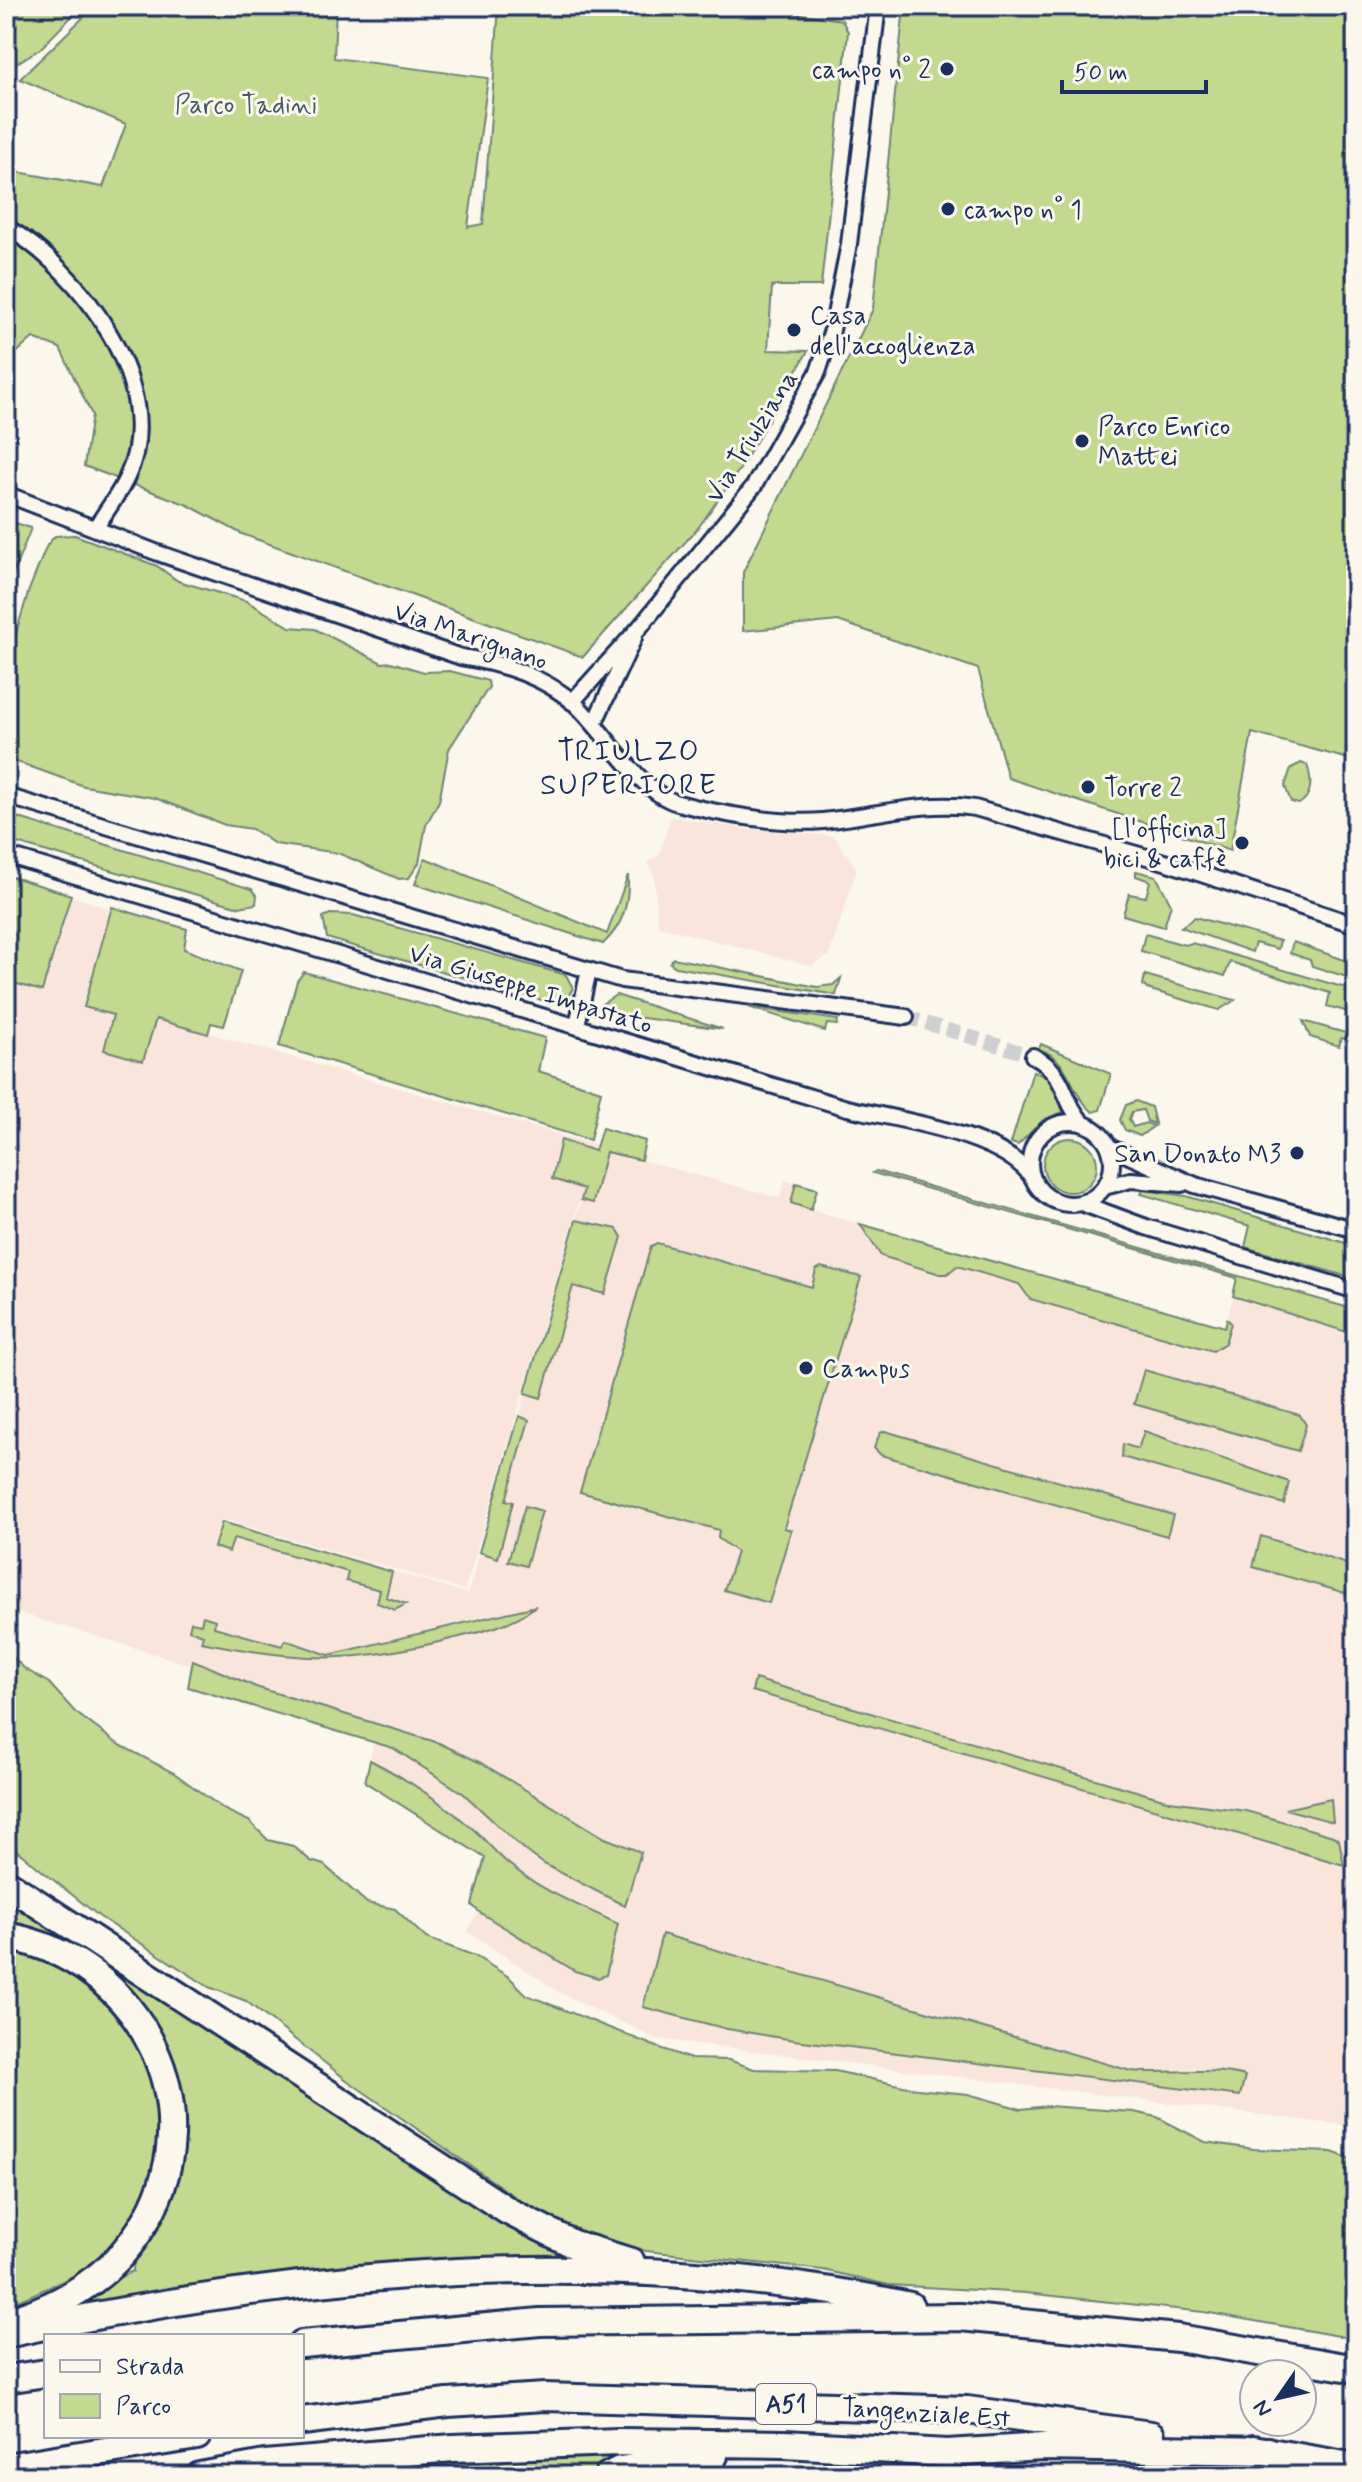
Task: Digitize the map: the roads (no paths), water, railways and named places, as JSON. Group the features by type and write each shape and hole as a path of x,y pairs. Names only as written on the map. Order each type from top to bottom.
{"highway":[{"path":"6,1867 164,1975 223,2023"},
{"path":"6,1883 508,2211 573,2244 653,2269"},
{"path":"6,1936 24,1939 73,1959 115,1990 133,2013 160,2061 167,2089 170,2126 159,2191 141,2230 129,2245 105,2271 71,2296 6,2322"},
{"path":"6,2334 120,2310 340,2282 513,2271 653,2269 813,2286 960,2317"},
{"path":"304,2344 540,2322 960,2317 1178,2338 1356,2369"},
{"path":"6,2379 44,2373"},
{"name":"Tangenziale Est","path":"304,2421 448,2403 545,2397 967,2410 1268,2451 1356,2467"},
{"path":"6,2467 185,2438"},
{"path":"200,2476 265,2464 453,2448 618,2442 785,2444 947,2453 1042,2447 1268,2451"},
{"path":"608,2476 620,2470 785,2444"}],"street":[{"name":"Via Triulziana","path":"572,702 640,627 754,486 818,372 832,330 849,244 878,6"},
{"path":"6,227 24,237 72,279 105,326 125,365 134,401 137,437 128,476 95,529"},
{"name":"Via Marignano","path":"6,494 158,553 461,657 511,669 555,689 594,724 650,787 677,803 794,822 944,806 967,807 1168,863 1356,925"},
{"name":"Via Triulziana","path":"594,724 640,627"},
{"name":"Via Giuseppe Impastato","path":"6,796 622,980 906,1017"},
{"name":"Via Giuseppe Impastato","path":"6,855 847,1108 1000,1149 1018,1160 1033,1179"},
{"path":"577,1025 589,970"},
{"path":"1033,1056 1057,1074 1072,1110 1084,1124 1099,1133 1109,1147 1112,1164 1104,1187"},
{"path":"1084,1124 1063,1122 1044,1131 1030,1159 1033,1179 1050,1198 1069,1204 1081,1203 1146,1227 1356,1291"},
{"path":"1109,1147 1195,1185 1356,1230"},
{"path":"1081,1203 1104,1187 1131,1180 1195,1185"}],"tunnel":[{"path":"906,1017 1033,1056"}],"place":[{"name":"campo n° 2","path":"947,69"},
{"name":"campo n° 1","path":"948,209"},
{"name":"Casa dell'accoglienza","path":"794,330"},
{"name":"Parco Enrico Mattei","path":"1082,441"},
{"name":"Torre 2","path":"1088,787"},
{"name":"[l'officina] bici & caffè","path":"1242,843"},
{"name":"San Donato M3","path":"1297,1153"},
{"name":"Campus","path":"806,1368"}],"district":[{"name":"TRIULZO SUPERIORE","path":"629,767"}],"park label":[{"name":"Parco Tadini","path":"246,104"}]}
